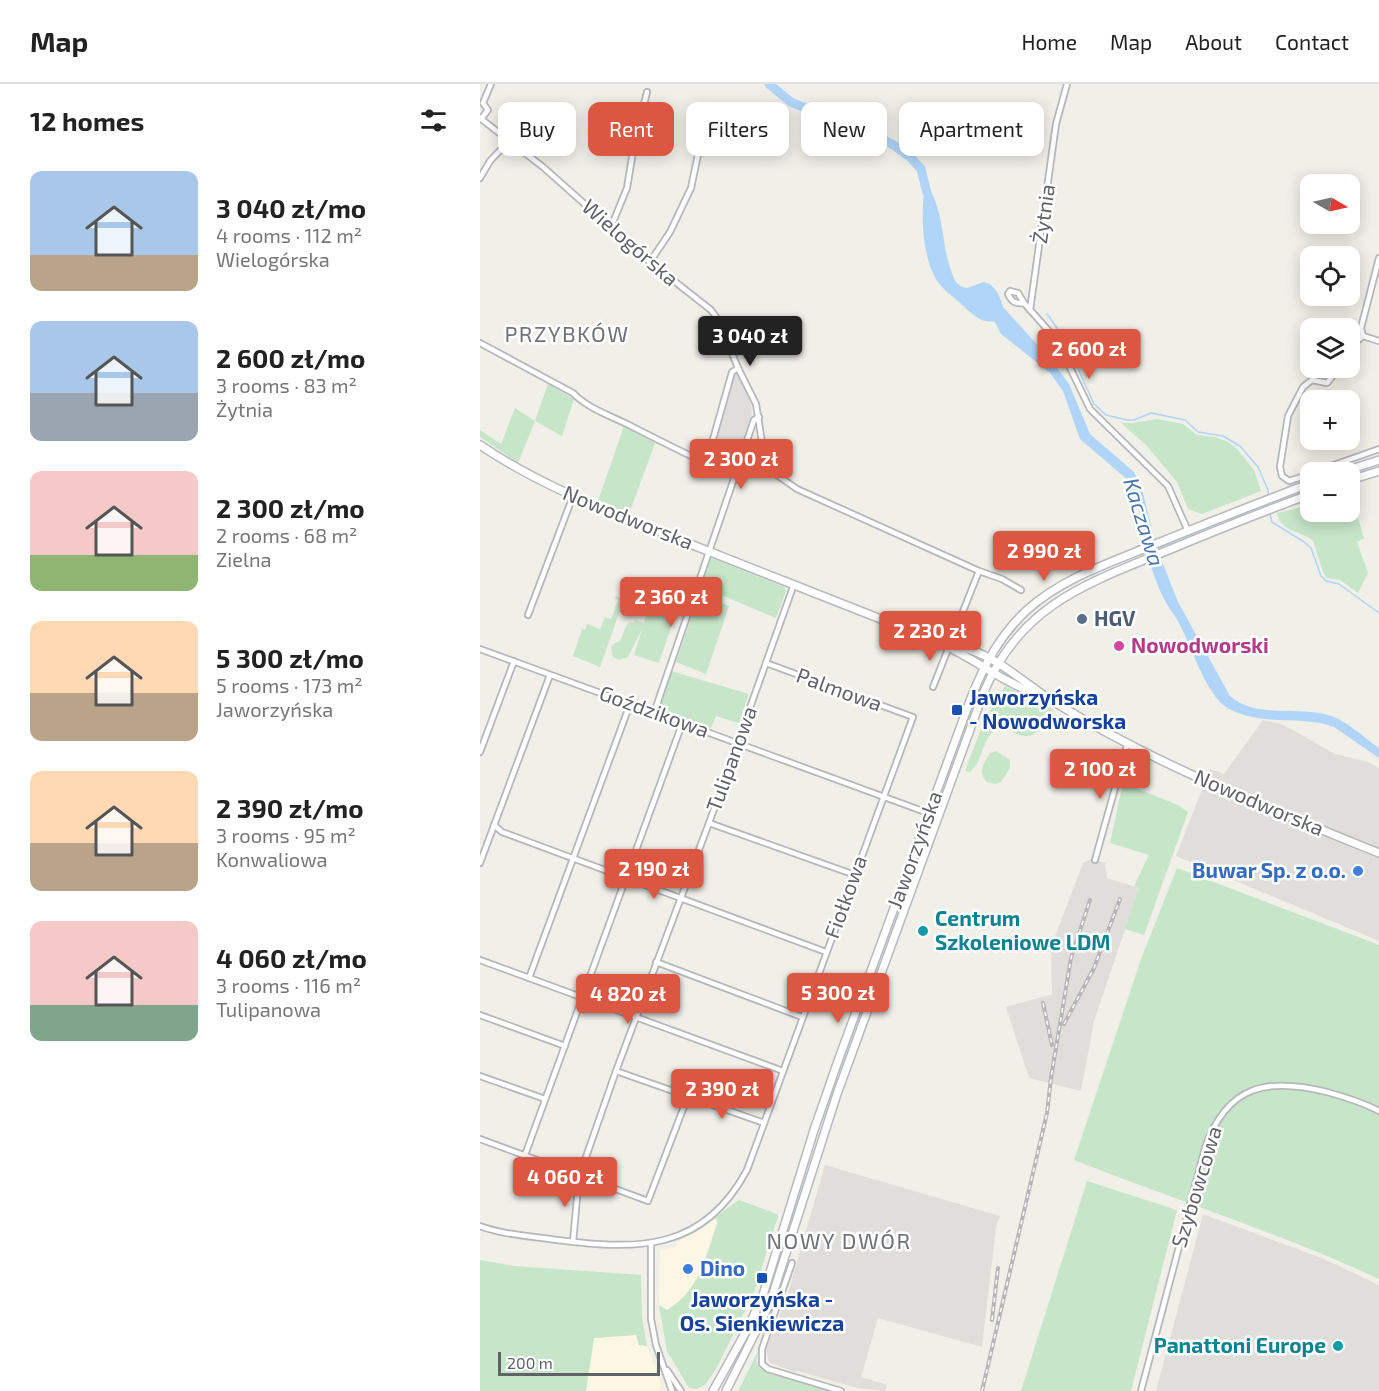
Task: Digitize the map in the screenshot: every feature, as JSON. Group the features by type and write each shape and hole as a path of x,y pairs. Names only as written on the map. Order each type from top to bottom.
{"main road":[{"name":"Nowodworska","path":"480,445 540,482 949,646 1025,690 1046,697"},
{"path":"1360,466 1379,460"},
{"path":"1360,477 1379,471"},
{"name":"Jaworzyńska","path":"712,1391 741,1342 763,1295 817,1120 928,813 989,658 1012,626 1043,597 1076,577 1300,487"},
{"name":"Jaworzyńska","path":"726,1391 770,1303 837,1094 975,715 998,664 1016,638 1046,608 1082,586 1300,498"},
{"name":"Nowodworska","path":"949,646 960,646 989,658 1029,683 1046,697 1128,745 1201,780 1379,854"}],"street":[{"path":"481,118 488,110 483,103 492,84"},
{"name":"Żytnia","path":"1030,310 1056,124 1067,84"},
{"path":"611,227 627,188 634,145 647,92"},
{"name":"Wielogórska","path":"481,118 498,131"},
{"path":"480,178 490,161 498,153"},
{"name":"Wielogórska","path":"528,156 650,262 711,309 719,321 756,404 764,455 777,475 786,483 979,571 1002,579 1021,590"},
{"path":"650,262 670,232 691,188 698,156"},
{"path":"1379,258 1360,328 1364,336 1379,341"},
{"path":"1024,303 1056,339 1090,409 1168,486 1188,531"},
{"path":"1360,339 1364,336"},
{"path":"480,343 573,393 579,399 734,476"},
{"path":"706,464 732,372 738,368"},
{"path":"1300,477 1288,481 1282,476 1280,467 1288,416 1303,387 1312,380 1327,383 1331,378"},
{"path":"654,713 734,476 754,420 759,417"},
{"path":"1343,462 1379,449"},
{"path":"528,615 573,496"},
{"path":"933,687 979,571"},
{"name":"Tulipanowa","path":"573,1242 579,1176 794,584"},
{"name":"Goździkowa","path":"480,649 928,813"},
{"path":"480,752 514,661"},
{"name":"Palmowa","path":"766,663 913,717"},
{"path":"480,863 550,675"},
{"path":"529,978 630,704"},
{"name":"Fiołkowa","path":"480,1226 506,1233 573,1242 626,1246 651,1244 687,1232 723,1204 743,1176 764,1124 913,717"},
{"path":"525,1155 682,724"},
{"path":"1095,860 1128,745"},
{"path":"709,823 855,876"},
{"path":"494,825 502,832 826,952"},
{"path":"480,960 783,1071"},
{"path":"656,962 802,1017"},
{"path":"480,1016 565,1046"},
{"path":"616,1071 764,1124"},
{"path":"480,1076 546,1099"},
{"name":"Szybowcowa","path":"1141,1391 1205,1148 1214,1124 1227,1107 1245,1094 1262,1087 1291,1084 1356,1100 1379,1111"},
{"path":"480,1139 648,1201 688,1096"},
{"path":"651,1244 651,1319 656,1345 672,1391"},
{"path":"792,1263 762,1349 762,1364 768,1369 841,1391"},
{"path":"664,1365 681,1391"}],"shaded area":[{"path":"738,372 751,404 752,414 731,473 710,463 734,375"},
{"path":"1263,720 1284,725 1335,754 1368,762 1379,768 1379,941 1176,856 1210,769 1224,774"},
{"path":"1091,859 1105,863 1107,878 1139,888 1094,1021 1081,1091 1029,1078 1006,1007 1052,994 1051,947 1083,863"},
{"path":"825,1165 1000,1216 996,1227 982,1347 878,1318 861,1377 887,1385 885,1391 857,1388 798,1371 794,1372 769,1362 766,1350 788,1293"},
{"path":"1203,1214 1324,1259 1379,1285 1379,1391 1156,1391"},
{"path":"716,1219 718,1220 695,1285 682,1300 667,1310 659,1305 660,1251 676,1247 676,1242"},
{"path":"636,1335 646,1343 661,1384 659,1391 586,1391 594,1338"}],"green space":[{"path":"548,384 574,399 562,436 535,421"},
{"path":"515,408 535,421 518,463 480,437 480,430 501,444"},
{"path":"1157,419 1183,424 1197,435 1215,437 1228,442 1237,449 1254,470 1261,491 1202,514 1188,509 1177,482 1147,446 1121,423"},
{"path":"624,426 655,443 629,514 598,501"},
{"path":"1300,508 1300,522 1359,522 1364,538 1357,542 1368,573 1358,593 1340,580 1327,578 1313,541 1287,528 1277,513"},
{"path":"711,558 784,587 786,591 776,618 714,592 707,586 701,586 707,563"},
{"path":"699,595 729,606 706,674 676,662"},
{"path":"616,596 624,599 600,667 573,656 582,629 585,630 587,624 600,629 605,617 611,619 618,600"},
{"path":"648,610 674,618 659,663 634,655 642,629 628,657 619,660 613,657 611,648 613,644 620,641 627,624 634,623 635,620 644,623"},
{"path":"671,671 749,694 739,723 716,716 710,730 661,713 659,706"},
{"path":"1005,686 1053,710 1046,723 1029,736 1020,735 1005,728 996,729 988,739 975,767 970,772 965,771 984,721"},
{"path":"996,751 1010,760 1010,768 1001,782 995,784 987,782 982,771 990,753"},
{"path":"1123,783 1178,805 1188,812 1144,935 1125,929 1139,888 1134,886 1149,855 1110,843"},
{"path":"1177,868 1379,945 1379,1279 1266,1232 1074,1160 1141,959"},
{"path":"1087,1181 1177,1210 1131,1391 1021,1391"},
{"path":"739,1200 778,1216 754,1293 716,1369 705,1385 697,1389 689,1388 667,1351 659,1305 667,1310 688,1292 706,1259 718,1221 714,1218"},
{"path":"480,1260 514,1266 641,1275 642,1317 647,1346 639,1345 636,1335 594,1338 586,1391 480,1391"},
{"path":"758,1351 756,1362 759,1368 831,1391 738,1391"}],"water":[{"path":"925,183 936,202 947,257 956,282 967,288 984,282 991,285 999,295 1003,307 1051,360 1069,384 1090,434 1134,472 1142,489 1154,538 1145,542 1137,500 1128,480 1080,439 1063,391 1050,373 1001,334 995,322 975,316 947,292 936,279 927,257 923,232"},
{"path":"1161,559 1178,602 1230,696 1240,703 1263,710 1312,712 1331,716 1346,723 1379,748 1379,758 1334,727 1312,722 1255,718 1237,713 1223,704 1208,685 1178,621 1160,591 1150,564"}],"waterway":[{"name":"Kaczawa","path":"769,84 791,102 848,122 892,144 910,157 921,169 927,193"},
{"path":"1047,314 1068,343 1094,404 1106,415 1134,420 1151,413 1185,420 1198,432 1223,436 1240,446 1258,467 1269,497"},
{"path":"1270,514 1272,522 1311,548 1321,576 1326,581 1339,584 1379,613"}],"railway":[{"path":"1064,1024 1094,968 1120,899"},
{"path":"982,1391 1047,1113 1071,958 1090,900"},
{"path":"1043,1003 1052,1045"},
{"path":"992,1320 998,1268"}],"place":[{"name":"HGV","path":"1082,619"},
{"name":"Nowodworski","path":"1119,646"},
{"name":"Jaworzyńska - Nowodworska","path":"957,710"},
{"name":"Buwar Sp. z o.o.","path":"1358,871"},
{"name":"Centrum Szkoleniowe LDM","path":"923,931"},
{"name":"Dino","path":"688,1269"},
{"name":"Jaworzyńska - Os. Sienkiewicza","path":"762,1278"},
{"name":"Panattoni Europe","path":"1338,1346"}],"district":[{"name":"PRZYBKÓW","path":"567,334"},
{"name":"NOWY DWÓR","path":"839,1241"}]}
